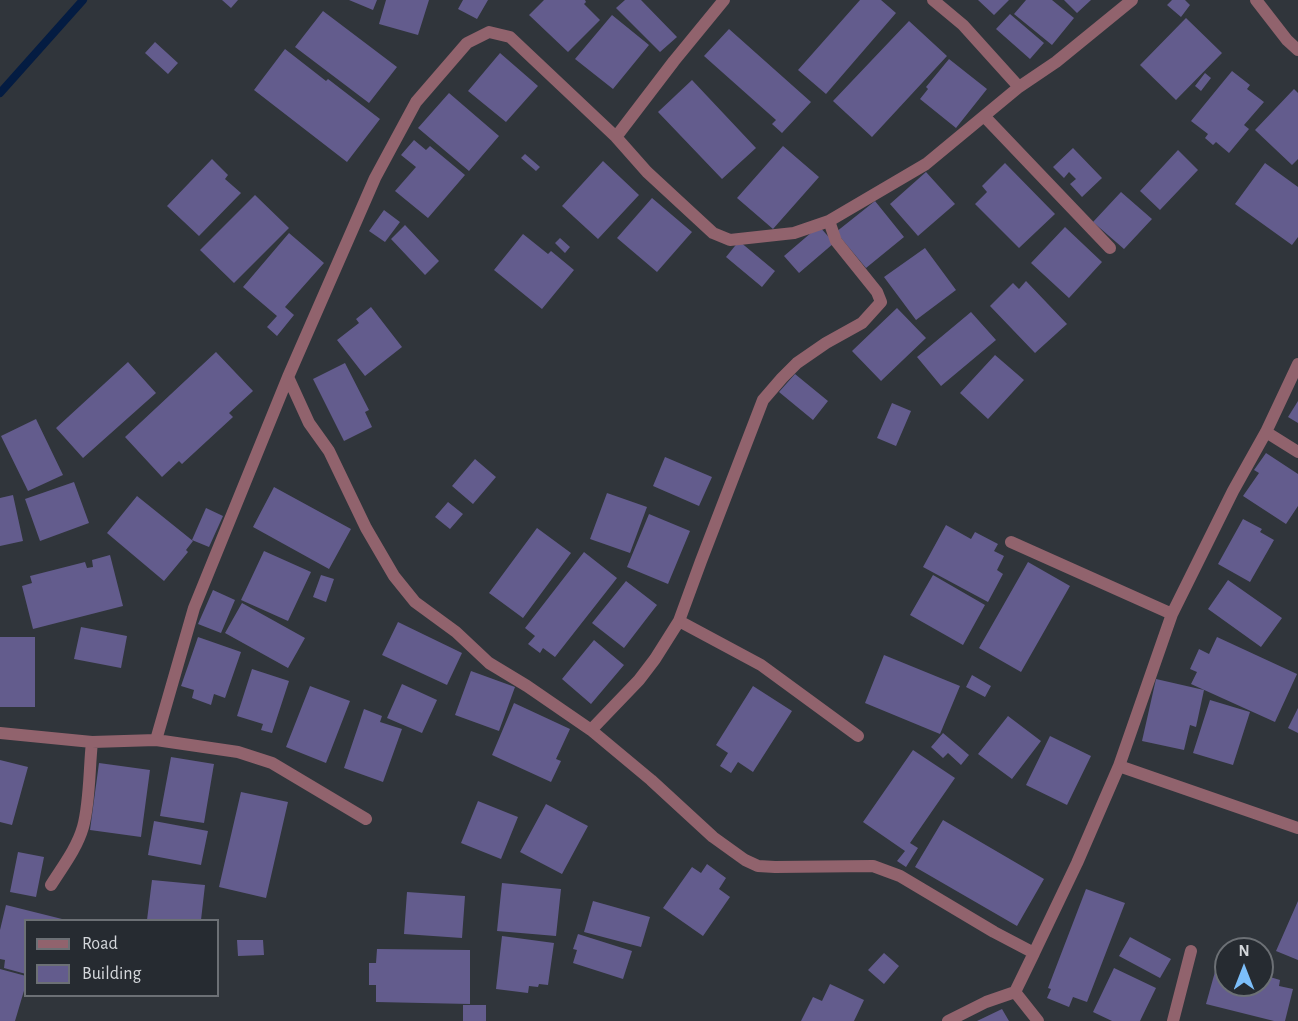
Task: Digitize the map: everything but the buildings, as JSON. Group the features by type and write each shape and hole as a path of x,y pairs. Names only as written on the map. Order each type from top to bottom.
{"street":[{"path":"616,137 724,0"},
{"path":"933,0 963,26 1019,87"},
{"path":"156,740 194,608 288,377 375,178 416,102 467,43 489,32 510,38 616,137 646,172 713,233 730,240 794,233 829,221 926,164 1019,87 1056,62 1131,0"},
{"path":"1256,0 1287,40 1298,50"},
{"path":"984,116 1110,248"},
{"path":"591,730 639,680 679,621 763,400 797,363 826,343 862,323 881,302 877,292 836,241 829,221"},
{"path":"948,1021 986,1002 1015,992 1077,862 1119,766 1172,614 1233,491 1266,432 1298,364"},
{"path":"288,377 309,423 329,451 366,528 394,576 415,602 456,632 489,663 591,730 651,780 713,837 745,860 758,866 873,866 900,876 1034,953"},
{"path":"1266,432 1298,452"},
{"path":"1011,542 1172,614"},
{"path":"679,621 761,665 858,736"},
{"path":"0,733 92,742 156,740 238,752 272,763 366,819"},
{"path":"51,885 76,843 83,826 87,806 92,742"},
{"path":"1119,766 1298,828"},
{"path":"1173,1021 1191,951"},
{"path":"1015,992 1038,1021"}],"waterway":[{"path":"0,93 83,0"}]}
